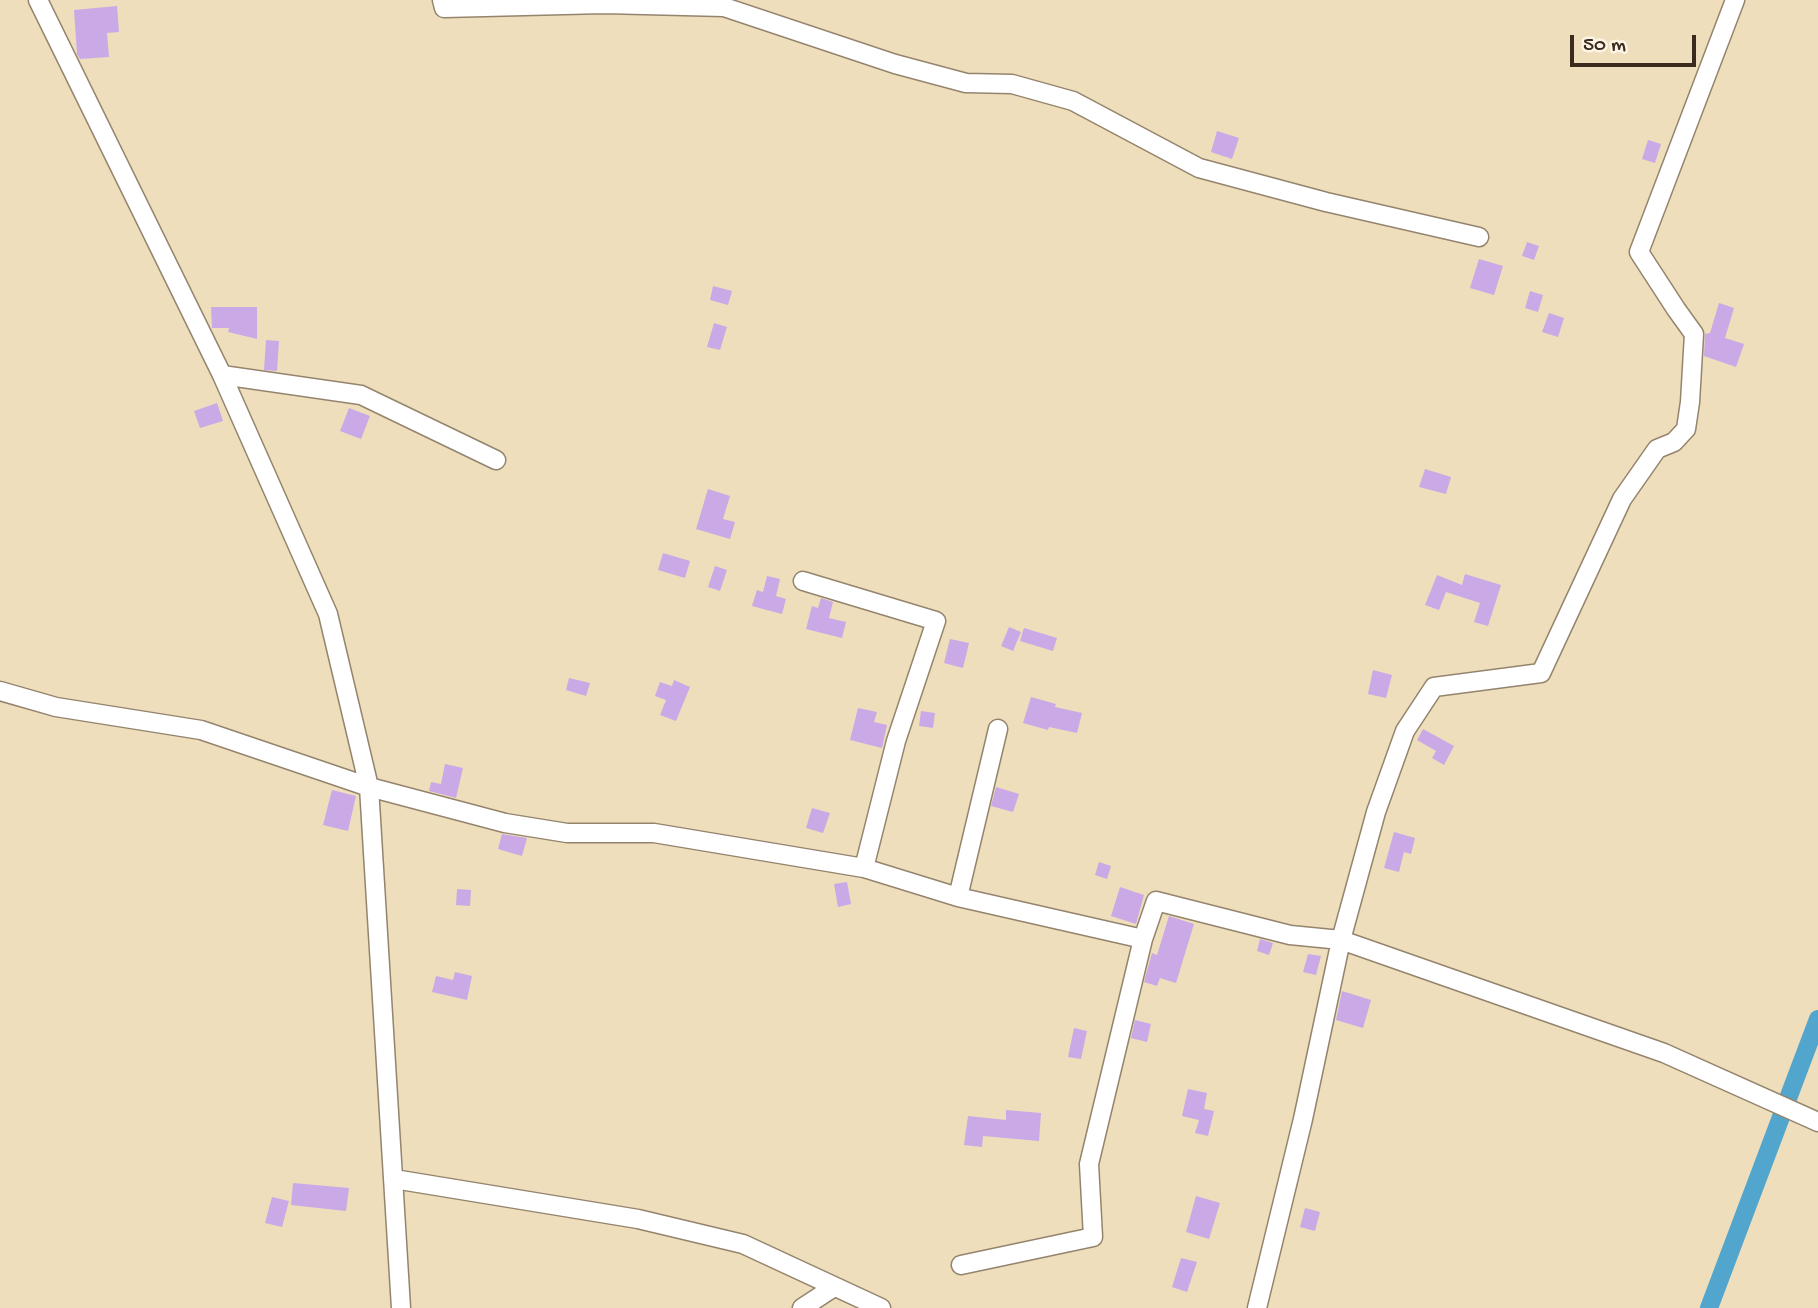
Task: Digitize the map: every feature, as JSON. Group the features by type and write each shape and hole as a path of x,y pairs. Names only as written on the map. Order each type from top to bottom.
{"street":[{"path":"38,0 222,374 328,614 369,787 401,1308"},
{"path":"442,0 444,8 604,4 724,7 895,64 966,83 1012,84 1073,101 1199,168 1326,202 1479,237"},
{"path":"1257,1308 1303,1119 1341,940 1376,812 1405,731 1434,687 1541,673 1622,499 1657,449 1674,442 1686,429 1694,334 1639,252 1735,0"},
{"path":"222,374 361,395 496,460"},
{"path":"803,581 936,621 896,741 864,868"},
{"path":"0,691 56,707 201,730 369,787 505,823 567,833 654,833 864,868 958,897 1143,939"},
{"path":"958,897 998,729"},
{"path":"961,1265 1093,1237 1089,1164 1143,939 1156,901 1290,935 1341,940 1664,1053 1818,1122"},
{"path":"394,1179 638,1219 743,1244 881,1308"},
{"path":"802,1308 834,1287"}],"building":[{"path":"117,6 119,32 107,33 109,57 80,59 77,54 74,10"},
{"path":"1217,131 1239,138 1232,159 1211,152"},
{"path":"1648,140 1661,144 1655,163 1642,159"},
{"path":"1527,242 1539,246 1534,260 1522,256"},
{"path":"1479,259 1503,266 1494,295 1470,288"},
{"path":"713,286 732,291 728,305 710,300"},
{"path":"1530,291 1543,295 1538,312 1525,308"},
{"path":"1719,303 1734,308 1725,338 1744,344 1736,367 1704,356 1705,334 1710,333"},
{"path":"211,307 257,307 257,339 228,332 229,328 212,328"},
{"path":"1549,313 1564,318 1558,337 1542,332"},
{"path":"714,323 727,327 720,350 707,347"},
{"path":"266,340 279,341 277,371 264,370"},
{"path":"217,403 223,421 200,428 194,411"},
{"path":"349,408 370,416 361,439 340,431"},
{"path":"1425,469 1451,477 1446,494 1419,487"},
{"path":"708,489 730,496 723,519 735,522 730,539 696,529"},
{"path":"663,553 690,561 685,578 658,570"},
{"path":"715,566 727,570 720,591 708,587"},
{"path":"1465,574 1501,585 1488,626 1474,622 1480,603 1446,592 1439,610 1425,605 1437,575 1462,585"},
{"path":"767,576 780,579 776,596 786,599 782,614 752,606 757,590 763,592"},
{"path":"821,598 833,602 829,618 846,622 842,638 806,629 812,606 818,608"},
{"path":"1009,627 1021,632 1013,651 1001,646"},
{"path":"1024,628 1057,638 1053,651 1020,641"},
{"path":"950,639 969,643 963,668 944,663"},
{"path":"1373,670 1392,675 1386,698 1368,694"},
{"path":"569,678 590,683 586,696 566,690"},
{"path":"674,680 690,687 676,721 660,715 666,700 655,696 660,682 672,686"},
{"path":"1031,697 1056,704 1055,707 1082,713 1077,733 1049,727 1048,730 1023,723"},
{"path":"858,708 877,712 874,722 887,725 882,748 850,740"},
{"path":"921,711 935,713 933,728 919,726"},
{"path":"1423,729 1454,746 1444,765 1432,758 1436,751 1417,740"},
{"path":"445,764 463,768 456,798 429,791 431,782 441,784"},
{"path":"996,787 1019,794 1013,812 991,806"},
{"path":"332,790 356,796 348,831 323,825"},
{"path":"812,808 830,813 823,833 806,828"},
{"path":"1394,832 1415,838 1411,854 1404,852 1399,872 1384,868"},
{"path":"502,834 527,838 522,856 498,849"},
{"path":"1099,862 1111,866 1107,879 1095,875"},
{"path":"847,882 851,904 838,907 834,884"},
{"path":"1120,887 1144,895 1136,924 1111,916"},
{"path":"457,889 471,890 470,906 456,905"},
{"path":"1169,916 1194,924 1176,983 1160,978 1157,986 1144,982 1152,953 1157,955"},
{"path":"1260,939 1273,943 1269,955 1257,951"},
{"path":"1308,954 1321,956 1316,975 1303,972"},
{"path":"455,972 472,976 467,1000 432,992 436,976 453,980"},
{"path":"1342,991 1371,1000 1363,1028 1336,1020"},
{"path":"1135,1020 1151,1024 1147,1042 1131,1038"},
{"path":"1074,1028 1087,1031 1081,1059 1068,1057"},
{"path":"1188,1089 1207,1093 1204,1109 1214,1111 1208,1136 1195,1133 1199,1120 1182,1116"},
{"path":"1006,1110 1041,1113 1039,1141 983,1136 982,1147 964,1145 968,1116 1006,1120"},
{"path":"293,1183 349,1188 346,1211 291,1205"},
{"path":"1196,1196 1220,1203 1209,1239 1186,1232"},
{"path":"272,1197 289,1201 282,1227 265,1223"},
{"path":"1305,1208 1320,1212 1315,1231 1300,1227"},
{"path":"1181,1258 1197,1262 1187,1292 1172,1287"}],"waterway":[{"path":"1709,1308 1818,1019"}]}
